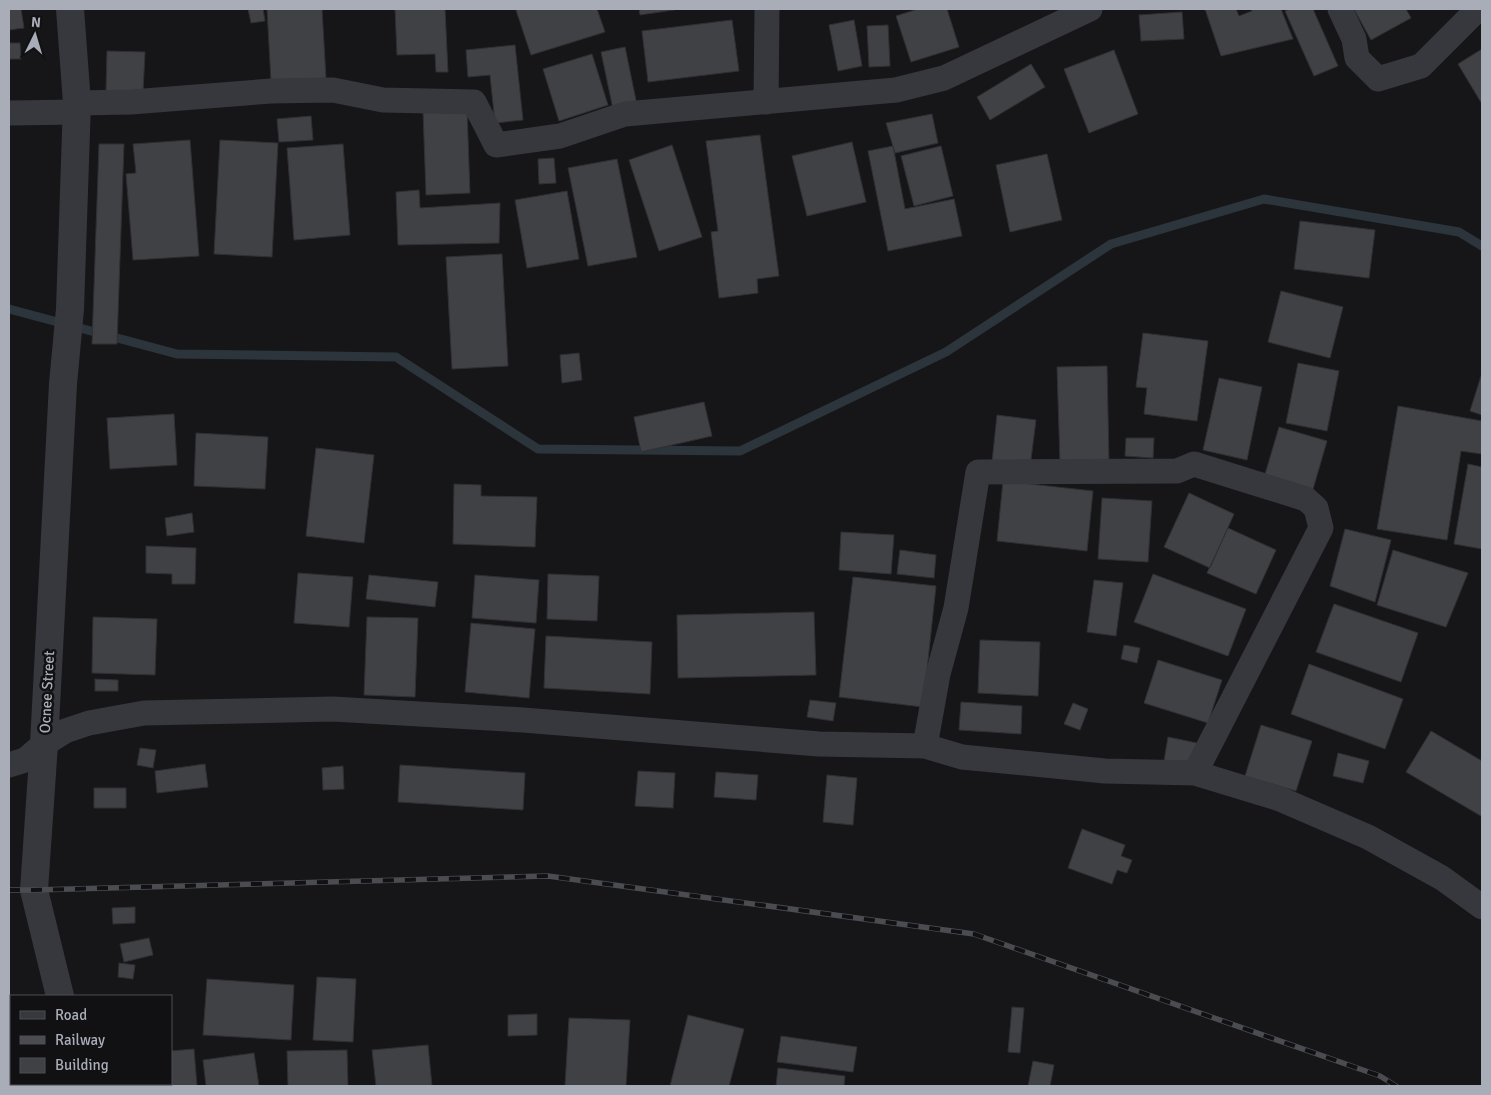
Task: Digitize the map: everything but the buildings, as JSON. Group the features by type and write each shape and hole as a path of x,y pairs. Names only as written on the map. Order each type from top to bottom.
{"street":[{"name":"Ocnee Street","path":"60,995 34,890 44,744 63,384 70,309 77,108 70,9"},
{"path":"766,102 767,9"},
{"path":"9,113 271,91 333,90 383,100 474,102 496,144 560,136 625,114 896,90 944,78 1090,9"},
{"path":"1340,9 1354,39 1357,58 1378,79 1421,66 1478,9"},
{"path":"925,746 938,674 956,608 978,472 1177,471 1194,464 1306,499 1316,508 1321,528 1195,773"},
{"path":"9,765 25,760 44,744 65,731 89,723 144,713 333,709 523,720 819,744 925,746 962,757 1105,771 1195,773 1280,799 1368,837 1442,878 1482,907"}],"waterway":[{"path":"9,309 177,354 396,357 538,449 740,451 946,352 1111,244 1264,199 1459,232 1482,246"}],"railway":[{"path":"9,890 548,876 974,934 1380,1076 1396,1086"}]}
